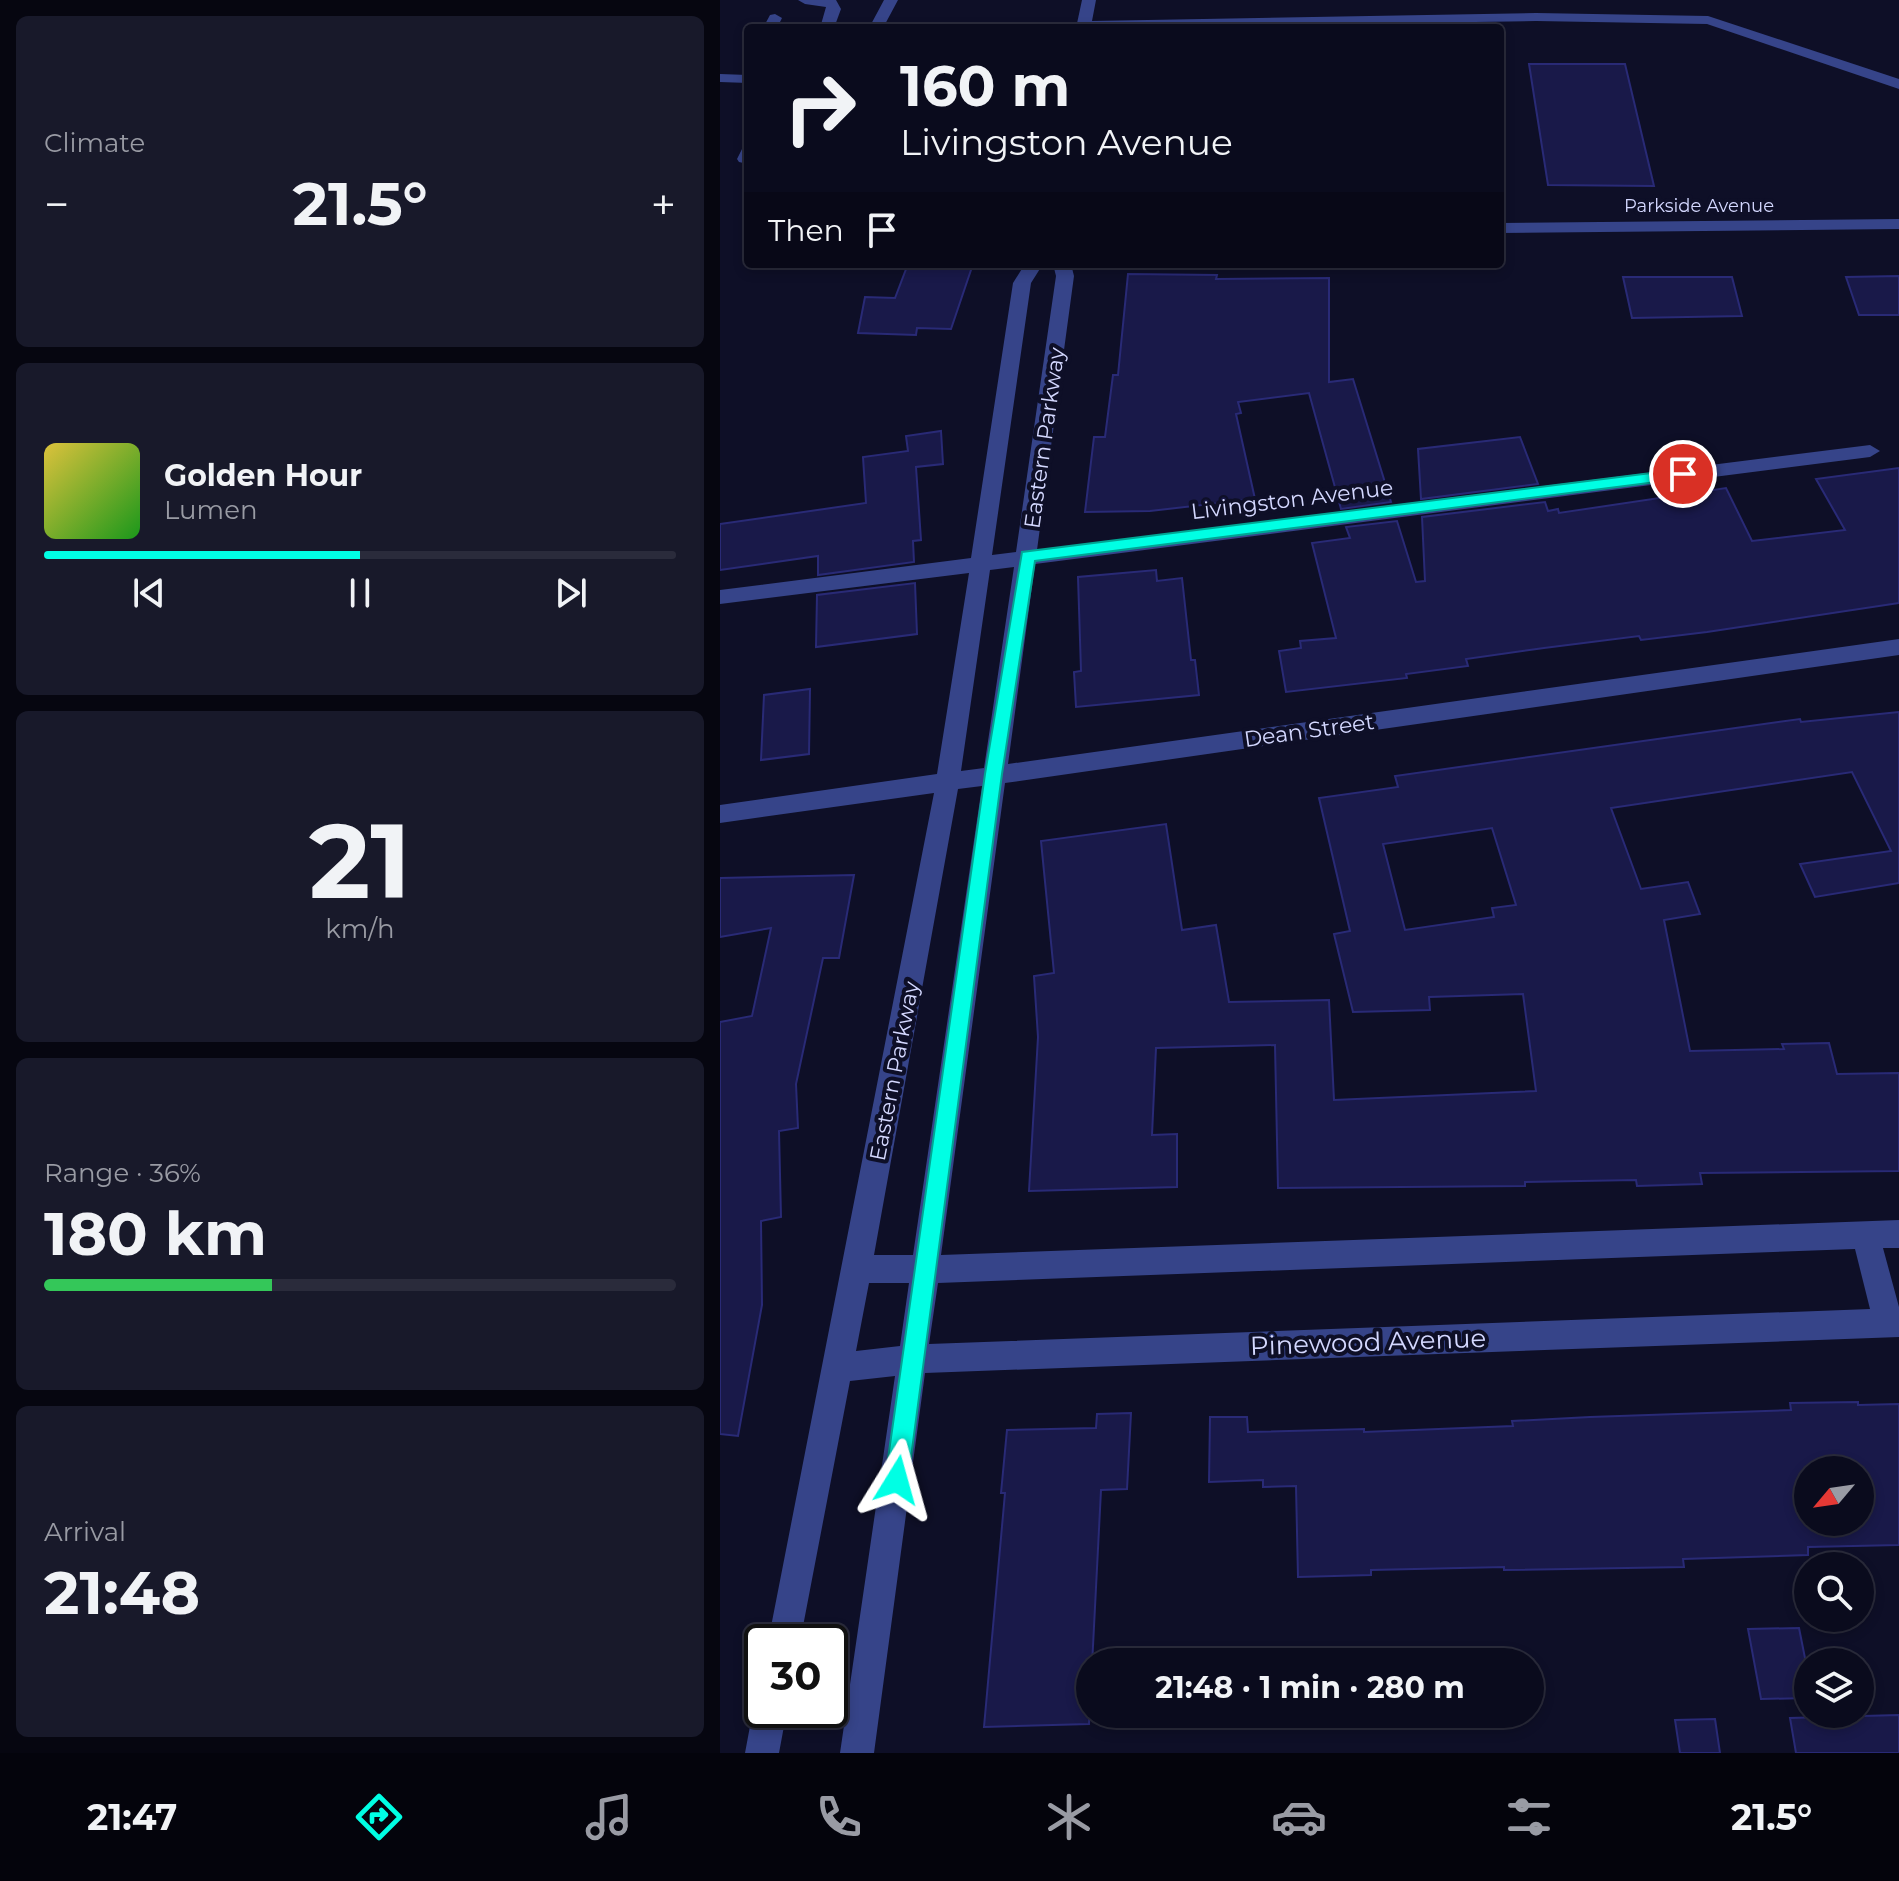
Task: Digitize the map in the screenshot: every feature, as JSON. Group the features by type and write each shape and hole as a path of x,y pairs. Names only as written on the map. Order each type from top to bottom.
{"street":[{"path":"805,0 831,3 834,9 828,24"},
{"path":"878,24 891,0"},
{"path":"1084,24 1089,0"},
{"path":"1219,24 1536,17 1708,20 1899,84"},
{"path":"720,78 744,76"},
{"name":"Parkside Avenue","path":"1504,228 1899,224"},
{"name":"Eastern Parkway","path":"787,1624 948,780 1022,283 1031,268"},
{"name":"Eastern Parkway","path":"857,1753 927,1269 993,774 1028,556 1065,276 1063,268"},
{"name":"Livingston Avenue","path":"720,597 1870,451"},
{"name":"Dean Street","path":"720,814 1899,647"},
{"path":"857,1269 1899,1234"},
{"path":"1865,1235 1894,1322"},
{"name":"Pinewood Avenue","path":"837,1368 914,1359 1894,1322"},
{"path":"762,1753 767,1728"}],"building":[{"path":"1529,64 1625,64 1654,186 1548,185"},
{"path":"906,268 972,268 951,329 917,328 916,335 858,333 865,297 895,298"},
{"path":"1128,274 1217,275 1216,279 1329,278 1329,382 1353,379 1391,502 1341,509 1309,393 1238,402 1241,413 1236,414 1255,499 1150,511 1085,512 1094,437 1105,437 1113,375 1118,375"},
{"path":"1899,276 1899,315 1859,315 1846,277"},
{"path":"1623,277 1732,277 1742,316 1632,318"},
{"path":"941,431 943,464 916,467 921,540 913,541 914,562 818,575 818,556 720,570 720,524 866,503 863,457 908,451 906,436"},
{"path":"1520,437 1538,484 1421,499 1418,449"},
{"path":"1899,468 1899,603 1707,632 1641,640 1639,636 1466,659 1468,666 1406,674 1407,678 1286,692 1279,651 1301,648 1300,641 1336,638 1312,543 1350,538 1346,527 1397,521 1416,582 1425,581 1422,517 1545,502 1548,511 1558,509 1559,513 1726,488 1752,541 1845,530 1816,479"},
{"path":"1156,570 1157,581 1182,578 1191,660 1195,660 1199,695 1076,707 1074,672 1081,671 1078,577"},
{"path":"915,583 917,634 816,647 817,595"},
{"path":"810,689 809,754 761,760 764,695"},
{"path":"1899,712 1899,883 1815,897 1800,864 1891,851 1852,772 1611,808 1641,889 1688,882 1700,914 1664,920 1690,1051 1784,1049 1782,1044 1829,1043 1837,1074 1899,1073 1899,1171 1700,1173 1702,1184 1637,1186 1636,1180 1525,1182 1525,1186 1278,1188 1275,1045 1156,1048 1152,1135 1177,1134 1177,1187 1029,1191 1038,1037 1034,976 1054,973 1041,841 1166,824 1182,930 1216,925 1229,1002 1329,1000 1334,1100 1536,1091 1523,994 1429,997 1430,1010 1353,1012 1334,934 1350,931 1319,798 1398,787 1395,776 1800,719 1801,722","holes":["1492,828 1516,905 1492,908 1494,917 1405,930 1383,844"]},
{"path":"854,875 839,958 823,958 796,1084 798,1128 779,1131 781,1217 761,1221 762,1305 738,1436 720,1434 720,1022 752,1016 771,928 720,937 720,878"},
{"path":"1790,1403 1899,1404 1899,1545 1808,1547 1808,1552 1794,1552 1794,1555 1683,1559 1684,1567 1371,1570 1371,1575 1298,1577 1296,1486 1263,1487 1263,1480 1209,1482 1210,1417 1247,1417 1248,1432 1364,1429 1364,1432 1513,1426 1512,1421 1791,1410"},
{"path":"1131,1413 1127,1489 1101,1490 1093,1648 1076,1648 1076,1724 984,1727 1005,1493 1001,1493 1007,1430 1096,1428 1097,1414"},
{"path":"1794,1628 1794,1632 1800,1632 1803,1648 1794,1648 1794,1698 1761,1699 1748,1629"},
{"path":"1899,1715 1899,1753 1796,1753 1790,1718 1794,1718 1794,1728 1874,1728 1874,1716"},
{"path":"1715,1719 1720,1753 1680,1753 1675,1720"}],"route":[{"path":"897,1480 993,774 1028,556 1683,474"}]}
